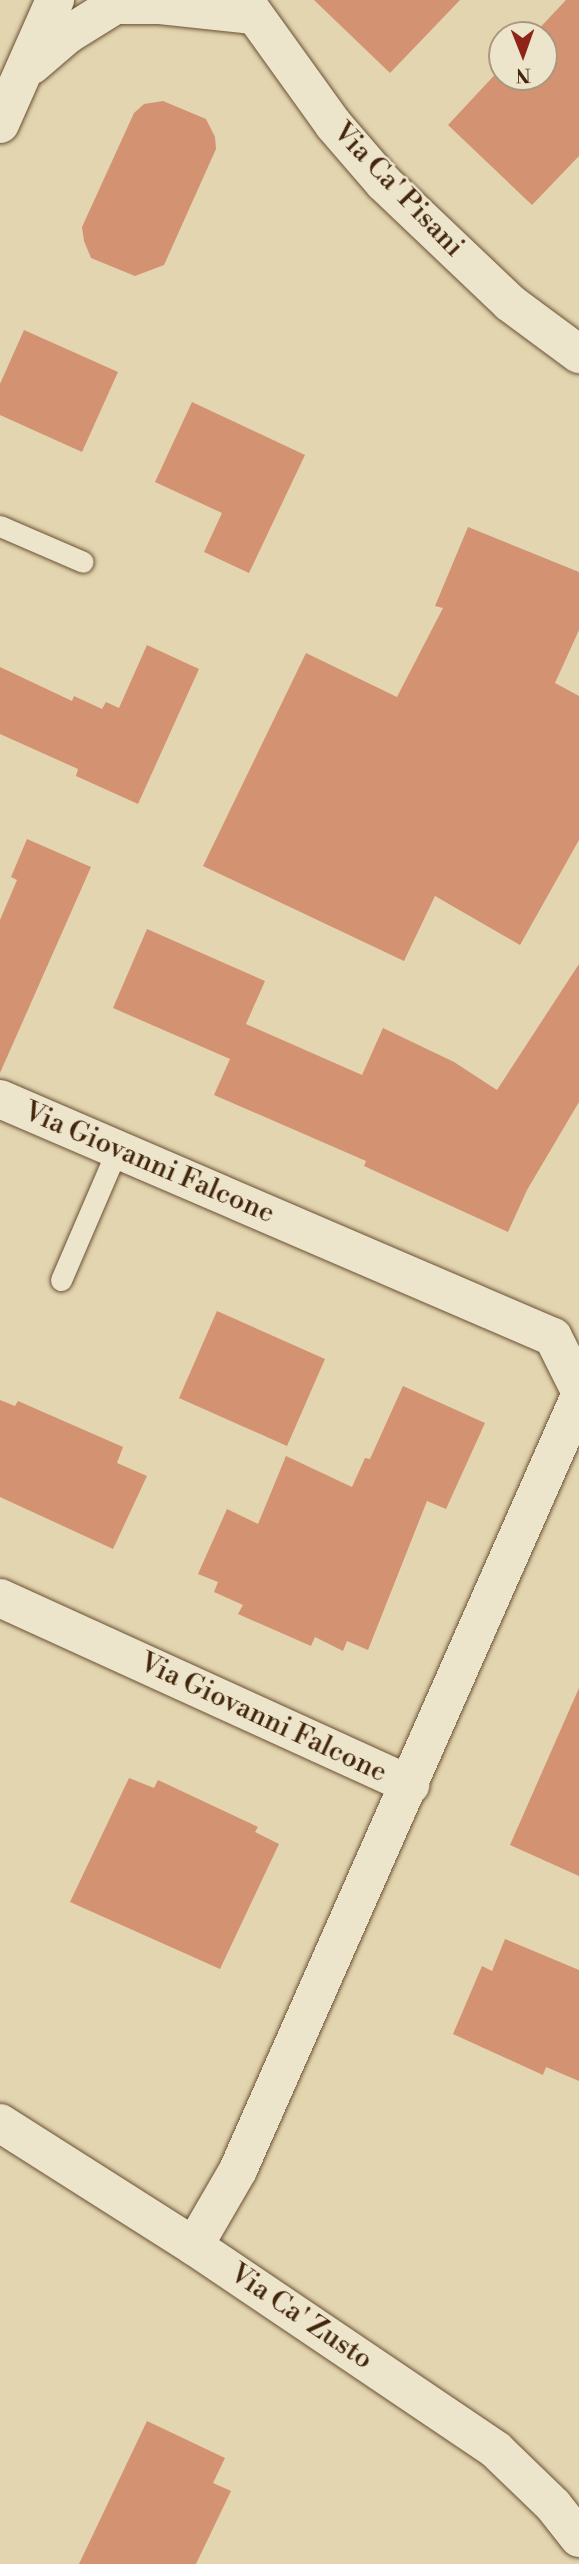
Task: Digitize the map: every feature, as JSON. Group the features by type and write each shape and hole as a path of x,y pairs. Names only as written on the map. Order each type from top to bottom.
{"street":[{"path":"0,124 55,0"},
{"path":"23,74 67,35 120,2 248,7"},
{"name":"Via Ca' Pisani","path":"248,7 333,124 384,183 510,303 579,354"},
{"name":"Via Giovanni Falcone","path":"0,1099 553,1338 579,1389"},
{"name":"Via Giovanni Falcone","path":"0,1598 410,1785 579,1398"},
{"path":"194,2246 238,2170 410,1785"},
{"name":"Via Ca' Zusto","path":"0,2123 194,2246 496,2450 553,2505 579,2538"}],"lane":[{"path":"0,526 83,562"},
{"path":"61,1280 117,1150"}],"building":[{"path":"314,0 460,0 390,73"},
{"path":"566,0 579,0 579,156 532,205 448,125 488,82 488,91 558,91 558,21 546,21"},
{"path":"163,101 206,119 215,137 216,149 164,265 135,276 91,258 82,227 134,113 144,104"},
{"path":"24,330 118,372 82,452 0,415 0,384"},
{"path":"192,402 305,455 249,573 204,552 222,513 155,482"},
{"path":"468,527 579,572 579,630 555,683 579,696 579,840 520,945 435,896 404,961 203,866 306,653 397,697 443,608 435,606"},
{"path":"147,645 199,669 138,804 76,776 78,769 0,734 0,667 72,701 74,696 102,709 106,702 119,708"},
{"path":"27,839 91,867 0,1073 0,920 17,880 11,877"},
{"path":"147,929 265,981 246,1024 362,1075 383,1028 454,1062 497,1090 579,964 579,1102 527,1190 508,1232 364,1166 366,1161 214,1095 230,1059 113,1008"},
{"path":"217,1311 325,1359 287,1446 179,1398"},
{"path":"403,1386 485,1423 446,1509 427,1501 368,1650 347,1641 343,1651 315,1637 311,1646 238,1614 243,1605 214,1592 218,1582 198,1574 227,1509 258,1524 286,1456 352,1487 365,1458 370,1459"},
{"path":"0,1400 15,1406 18,1401 123,1447 117,1463 147,1476 113,1549 0,1497"},
{"path":"579,1688 579,1876 510,1845"},
{"path":"129,1778 154,1788 158,1780 258,1827 255,1832 279,1844 220,1969 70,1902"},
{"path":"505,1939 579,1970 579,2081 546,2067 543,2075 453,2034 482,1966 492,1971"},
{"path":"147,2421 225,2458 213,2483 231,2491 196,2564 79,2564"}]}
